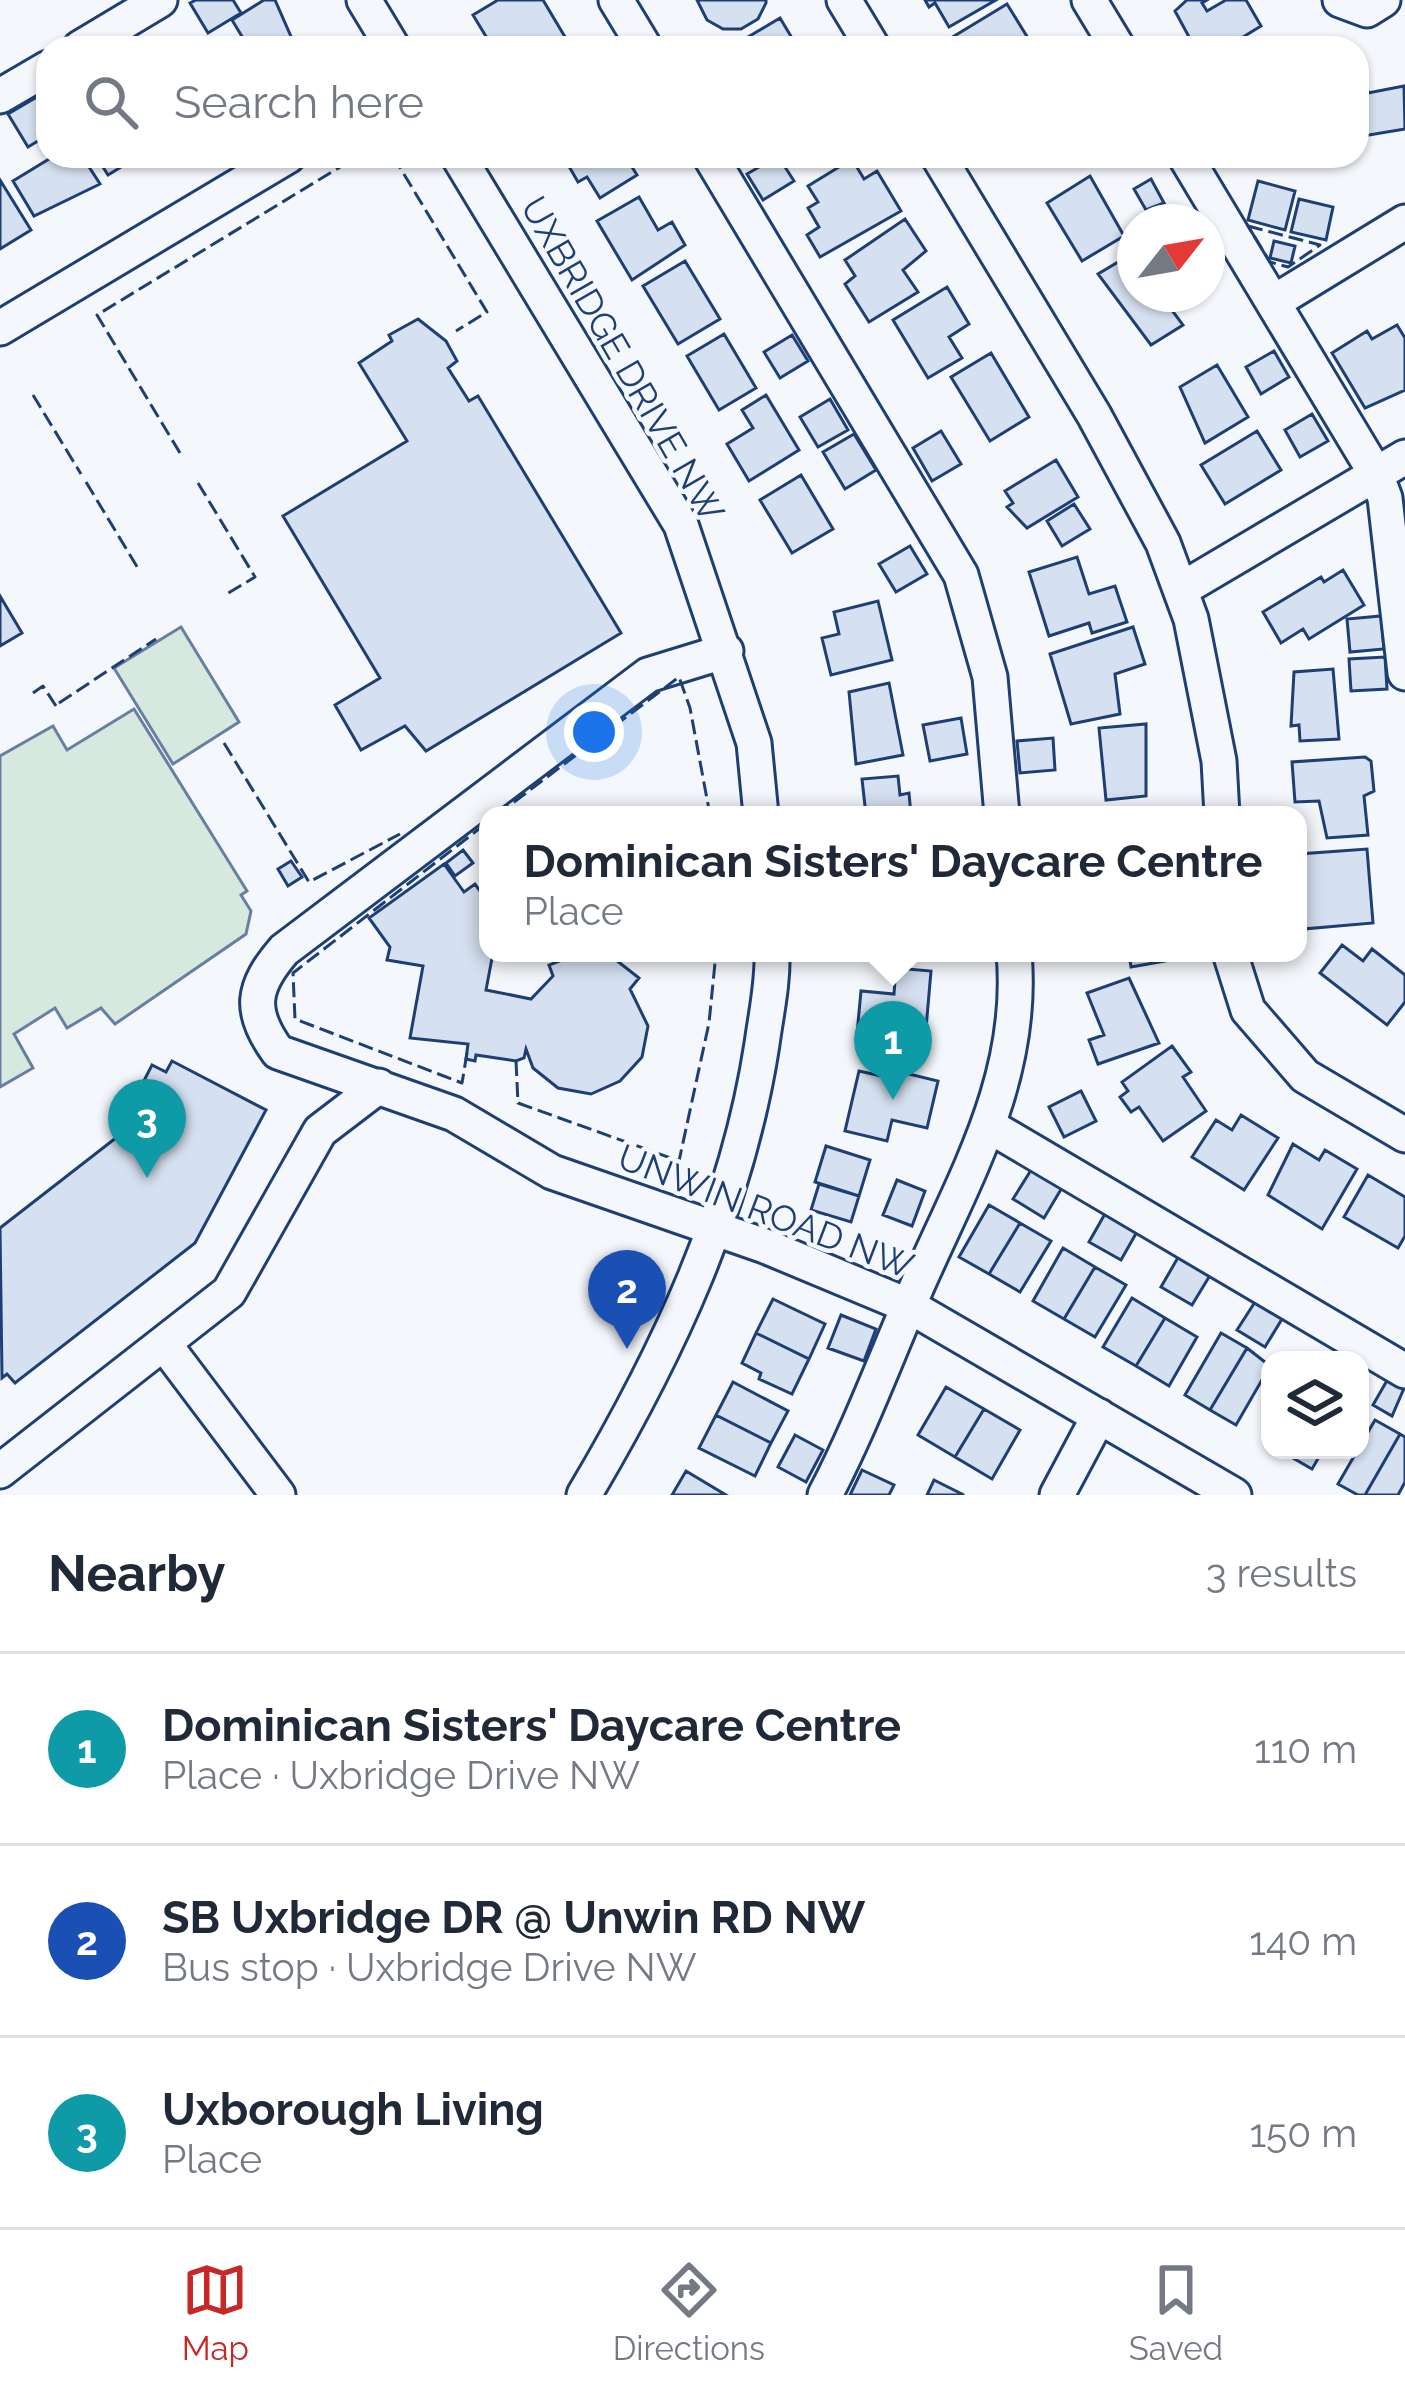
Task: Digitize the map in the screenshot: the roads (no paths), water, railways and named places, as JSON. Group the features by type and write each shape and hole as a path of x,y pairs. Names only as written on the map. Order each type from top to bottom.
{"street":[{"path":"100,36 160,0"},
{"path":"364,0 385,36"},
{"path":"616,0 638,36"},
{"path":"844,0 866,36"},
{"path":"1089,0 1111,36"},
{"path":"1340,0 1367,10 1383,0"},
{"path":"0,97 36,75"},
{"path":"0,328 268,168"},
{"name":"UXBRIDGE DRIVE NW","path":"465,168 681,525 754,743 760,806"},
{"path":"717,168 961,575 990,677 1001,806"},
{"path":"945,168 1094,415 1182,589 1219,761 1222,806"},
{"path":"1192,168 1274,302 1390,466 1385,498 1405,673"},
{"path":"1274,302 1405,222"},
{"path":"1182,589 1390,466"},
{"name":"UNWIN ROAD NW","path":"726,651 648,675 284,950 260,978 254,1004 260,1028 278,1052 454,1114 552,1172 909,1306 1234,1495"},
{"path":"584,1495 648,1386 714,1229 749,1126 771,962"},
{"path":"826,1495 992,1127 1013,1039 1018,998 1015,962"},
{"path":"1233,962 1247,1010 1305,1076 1405,1135"},
{"path":"0,1471 165,1345 243,1275 320,1131 379,1086"},
{"path":"992,1127 1405,1371"},
{"path":"165,1345 278,1495"},
{"path":"1057,1495 1099,1416"}],"place":[{"name":"Dominican Sisters' Daycare Centre","path":"893,1100"},
{"name":"Uxborough Living","path":"147,1178"},
{"name":"SB Uxbridge DR @ Unwin RD NW","path":"627,1349"}]}
